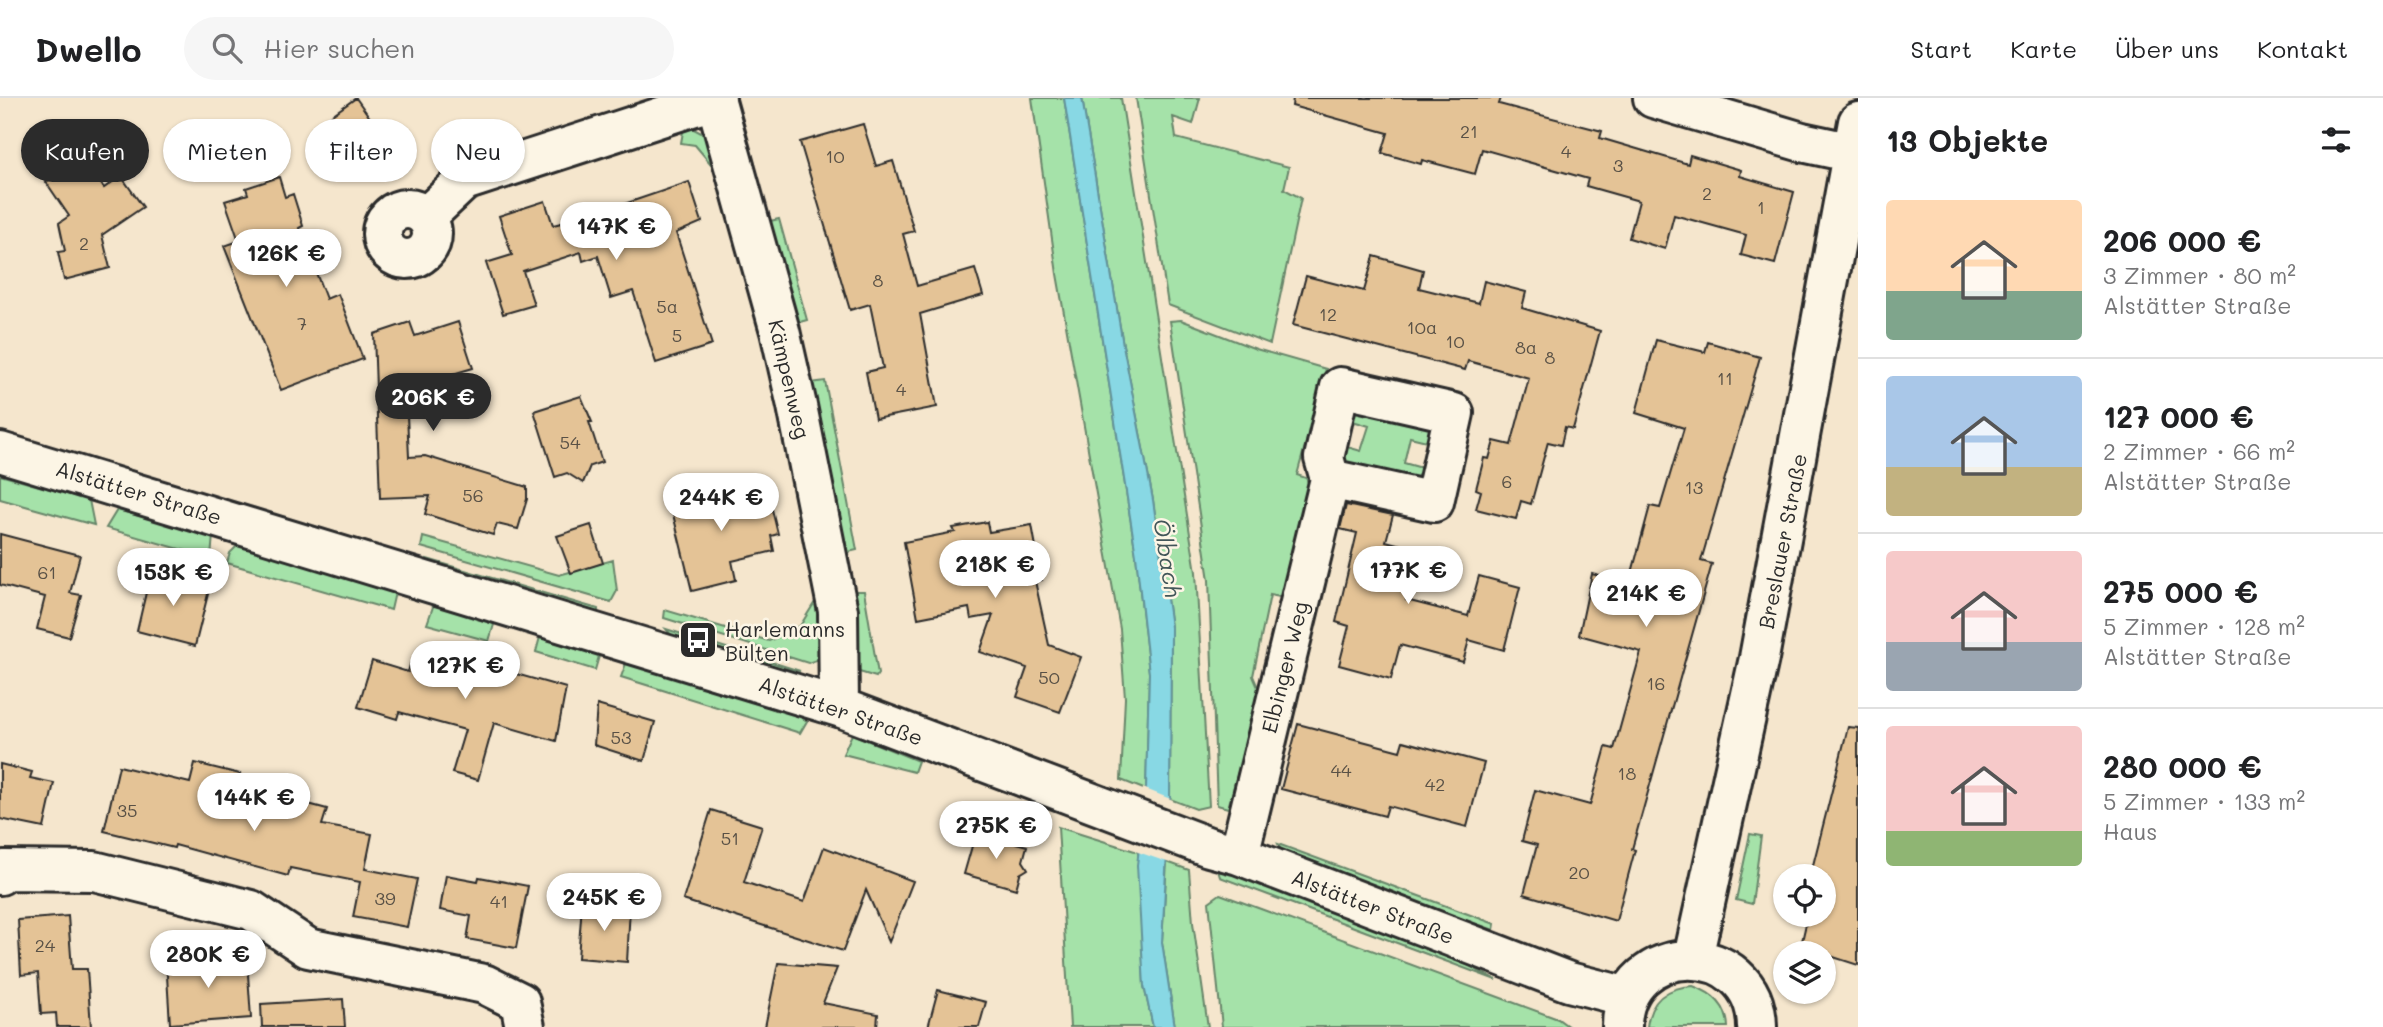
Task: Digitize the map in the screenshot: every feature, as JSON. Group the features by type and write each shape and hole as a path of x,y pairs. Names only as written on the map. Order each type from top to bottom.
{"street":[{"path":"1653,98 1802,142 1856,143"},
{"path":"426,217 464,181 715,99"},
{"name":"Kämpenweg","path":"715,99 780,331 803,433 838,611 839,706"},
{"name":"Breslauer Straße","path":"1693,958 1759,658 1856,143"},
{"name":"Alstätter Straße","path":"0,452 839,706 1569,982 1625,1012"},
{"name":"Elbinger Weg","path":"1239,855 1330,479"},
{"path":"0,874 4,870 94,872 251,910 308,948 484,984 520,1002 525,1027"},
{"path":"1625,1012 1642,978 1660,965 1693,958 1726,970 1742,984 1752,1002 1757,1027"}],"green space":[{"path":"1032,98 1064,98 1136,555 1149,673 1146,790 1121,780 1125,698 1120,629 1057,274"},
{"path":"1082,98 1121,98 1196,572 1209,806 1196,809 1170,799 1171,627 1153,500 1123,345"},
{"path":"1136,98 1200,98 1193,124 1173,117 1176,138 1289,167 1284,189 1301,198 1270,344 1168,305"},
{"path":"684,126 707,136 716,170 695,145 681,143"},
{"path":"779,219 807,320 789,325 761,223"},
{"path":"1181,320 1256,349 1326,369 1297,475 1306,478 1313,493 1285,598 1270,595 1253,676 1260,692 1228,808 1217,805 1209,580 1170,321"},
{"path":"825,381 857,550 844,553 810,383"},
{"path":"1364,401 1427,419 1437,437 1435,443 1410,437 1404,463 1429,470 1427,475 1409,486 1344,467 1337,444 1361,451 1369,426 1343,418"},
{"path":"0,475 89,500 94,525 0,499"},
{"path":"117,510 213,535 211,558 106,528"},
{"path":"423,537 559,575 613,560 617,591 611,602 421,547"},
{"path":"239,544 396,588 391,610 227,563 230,553"},
{"path":"427,559 598,609 598,613 425,564"},
{"path":"851,591 864,591 878,674 876,677 856,671"},
{"path":"818,597 825,641 819,659 808,663 664,618 665,610 769,641 800,626"},
{"path":"435,601 496,618 489,641 427,624"},
{"path":"666,629 800,671 775,667 672,636"},
{"path":"541,633 601,649 595,670 536,652"},
{"path":"628,658 790,710 807,721 800,733 621,677"},
{"path":"852,734 918,761 914,772 843,754"},
{"path":"1058,827 1138,852 1144,986 1153,1027 1070,1027"},
{"path":"1750,834 1761,836 1752,904 1736,900"},
{"path":"1278,844 1495,924 1494,930 1284,857"},
{"path":"1167,862 1189,870 1193,923 1208,1027 1175,1027 1162,942"},
{"path":"1217,867 1443,952 1496,980 1220,877"},
{"path":"1220,894 1558,1019 1569,1027 1222,1027 1209,902"},
{"path":"1693,986 1718,1001 1725,1012 1728,1027 1647,1027 1652,1009 1661,997 1675,989"}],"water":[{"path":"1064,98 1082,98 1123,345 1153,500 1171,627 1170,799 1162,942 1175,1027 1153,1027 1144,986 1137,865 1146,790 1149,673 1136,555"}],"pier":[{"path":"1143,788 1173,800 1170,863 1135,851"}],"building":[{"path":"356,98 371,119 326,119"},
{"path":"1293,98 1501,98 1499,104 1602,131 1600,138 1688,164 1690,155 1741,170 1740,176 1794,192 1775,264 1741,255 1746,235 1674,215 1665,249 1629,238 1639,201 1586,186 1588,179 1482,149 1475,174 1422,160 1421,164 1382,153 1388,133 1292,106"},
{"path":"863,124 876,166 893,161 914,231 903,234 917,286 975,269 983,295 920,314 937,407 875,419 866,372 883,368 870,304 850,310 800,142"},
{"path":"46,182 100,182 104,188 112,182 125,182 143,207 102,235 110,268 64,280 58,252 65,251 59,223 69,216"},
{"path":"264,182 280,182 285,197 293,194 303,226 299,228 326,299 338,294 363,359 281,390 224,246 239,241 225,201 248,194 246,188"},
{"path":"689,182 702,222 676,233 712,345 656,363 633,291 611,298 598,256 583,261 581,252 523,271 534,305 503,314 486,263 512,255 499,216 545,201 553,225 586,217"},
{"path":"1374,256 1423,270 1419,288 1479,303 1484,281 1526,292 1522,308 1600,331 1573,429 1565,427 1561,445 1548,442 1531,504 1521,501 1516,519 1476,509 1481,491 1476,489 1484,458 1489,459 1494,441 1511,445 1529,378 1468,361 1465,370 1293,325 1306,276 1364,291"},
{"path":"410,322 415,336 458,322 473,368 449,375 446,399 406,394 409,457 425,456 527,487 527,499 518,529 497,524 493,535 425,514 430,496 380,498 374,334"},
{"path":"1656,340 1705,352 1708,342 1760,357 1701,561 1712,564 1632,849 1635,850 1616,921 1524,894 1537,845 1522,841 1535,790 1590,805 1606,747 1614,749 1641,652 1579,635 1592,574 1629,584 1650,506 1660,508 1684,428 1636,413"},
{"path":"581,396 592,422 589,422 602,462 590,466 583,483 567,473 555,477 534,411"},
{"path":"696,483 701,505 767,489 778,534 771,536 774,551 732,561 736,580 692,591 667,490"},
{"path":"1346,505 1393,515 1386,541 1401,545 1397,563 1414,568 1406,600 1468,616 1479,576 1520,587 1504,650 1469,640 1463,662 1400,645 1391,679 1339,665 1349,626 1336,622 1357,533 1340,529"},
{"path":"987,522 989,532 1032,525 1042,580 1035,581 1049,645 1081,657 1060,712 1017,697 1027,668 980,652 993,615 971,619 969,608 918,618 904,542 955,532 953,528"},
{"path":"591,525 603,563 571,573 557,536"},
{"path":"0,534 80,555 70,593 81,595 69,637 37,629 45,597 0,585"},
{"path":"151,571 210,586 195,646 137,631"},
{"path":"423,648 566,688 556,741 494,723 478,780 452,773 465,730 399,712 397,719 358,707 372,661 408,672 411,662 418,664"},
{"path":"597,705 655,722 644,761 594,745"},
{"path":"1298,724 1400,751 1403,741 1484,763 1467,827 1388,806 1385,816 1281,789"},
{"path":"1848,727 1858,728 1858,965 1836,958 1836,941 1802,941 1805,927 1836,927 1836,864 1813,864"},
{"path":"195,763 240,774 237,785 327,809 322,825 372,834 365,869 417,879 407,927 353,917 360,882 290,868 288,876 175,845 174,848 104,831 119,766 190,783"},
{"path":"0,764 32,772 30,778 54,783 44,828 0,819"},
{"path":"711,810 762,826 744,882 804,902 824,847 913,881 889,942 866,890 843,951 683,900"},
{"path":"976,832 1027,846 1023,861 1028,869 1020,874 1016,889 964,874"},
{"path":"446,875 478,881 479,877 528,886 516,948 467,939 471,916 440,910"},
{"path":"582,904 630,907 627,962 578,958"},
{"path":"68,916 72,969 87,969 91,1027 57,1027 56,1013 41,1014 38,973 21,975 18,920"},
{"path":"207,957 207,962 247,960 251,1018 170,1024 166,960"},
{"path":"778,963 837,968 823,1003 878,1014 877,1027 765,1027"},
{"path":"938,990 986,1002 979,1027 928,1027"},
{"path":"343,999 345,1027 262,1027 261,1004"}],"place":[{"name":"Harlemanns Bülten","path":"698,640"}],"water label":[{"name":"Ölbach","path":"1168,558"}]}
